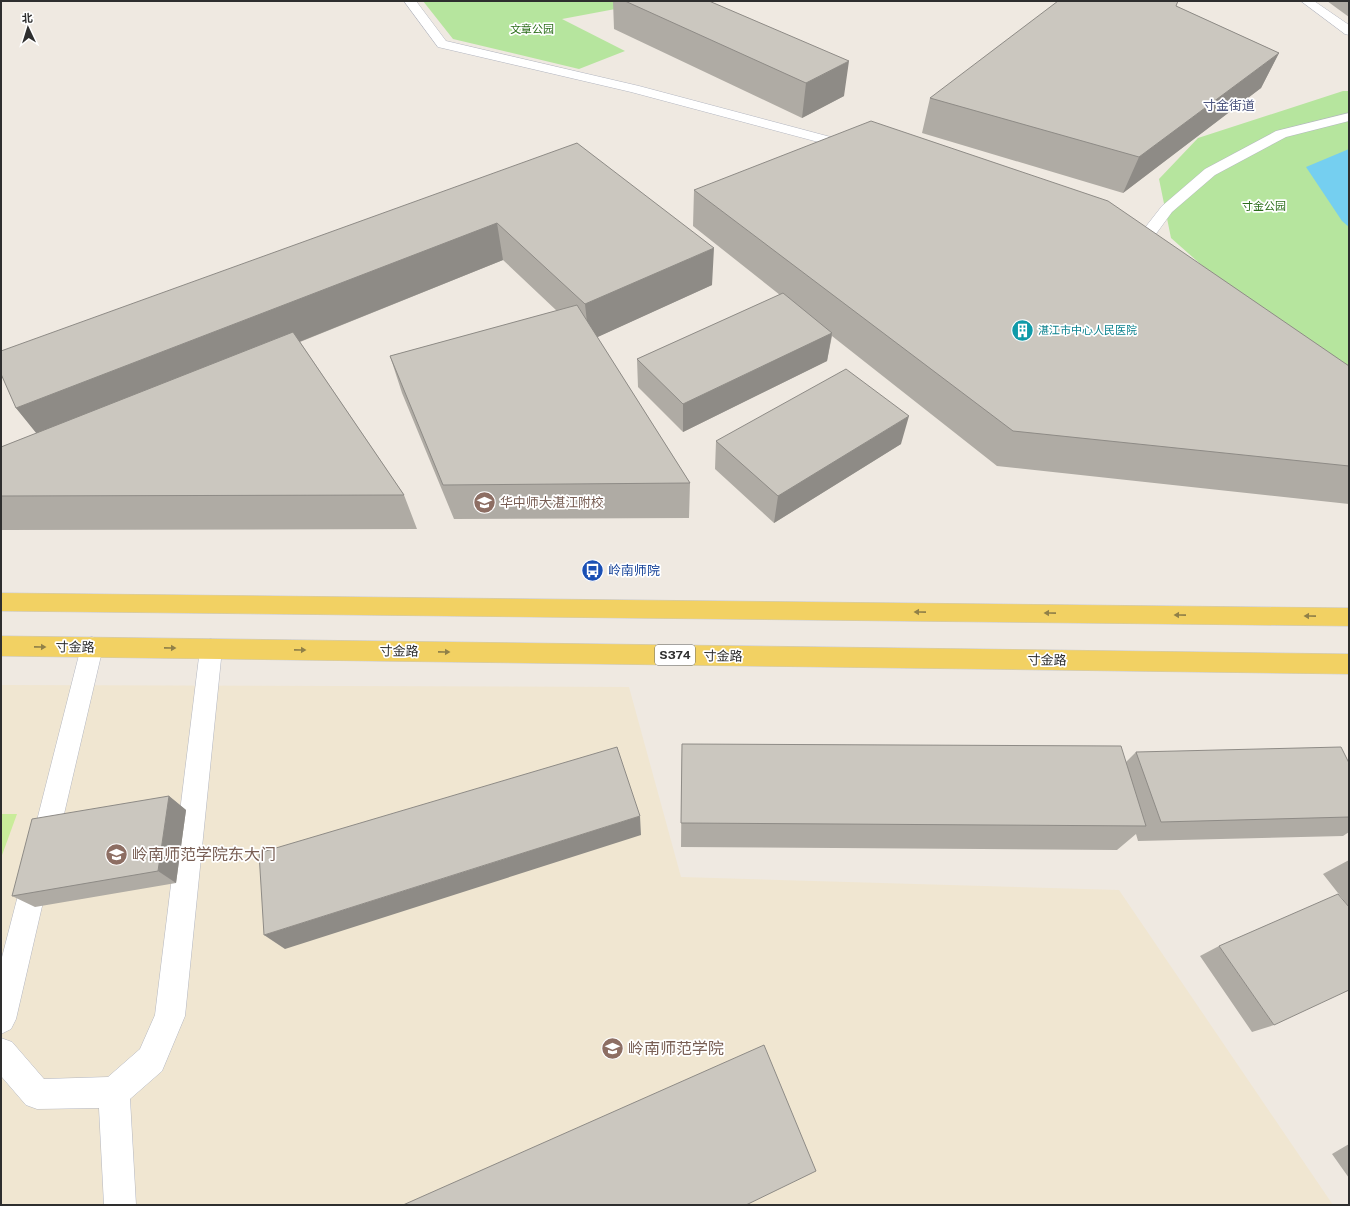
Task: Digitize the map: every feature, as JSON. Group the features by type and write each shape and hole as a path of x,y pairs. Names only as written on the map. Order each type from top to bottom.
{"main road":[{"path":"1,602 1349,617"},
{"name":"寸金路","path":"1,646 1349,664"}],"street":[{"path":"410,1 442,44 634,89 863,150"},
{"path":"1307,1 1349,31"},
{"path":"1164,265 1134,240 1167,208 1210,172 1281,134 1349,117"},
{"path":"1,1019 92,647"},
{"path":"1,1053 37,1094 114,1092 151,1060 170,1016 211,649"},
{"path":"114,1092 120,1205"}],"shaded area":[{"name":"岭南师范学院","path":"1,685 629,687 681,877 1119,890 1333,1205 1,1205"}],"green space":[{"name":"文章公园","path":"423,1 658,1 562,19 625,51 579,69 453,39"},
{"name":"寸金公园","path":"1343,91 1349,91 1349,383 1265,321 1171,238 1159,179 1198,138"},
{"path":"1,814 17,814 1,858"}],"water":[{"path":"1349,149 1349,227 1342,221 1306,167"}],"building":[{"path":"625,1 709,1 849,61 806,83"},
{"path":"1058,1 1178,1 1176,6 1279,53 1139,157 930,98"},
{"name":"湛江市中心人民医院","path":"871,121 1108,201 1349,366 1349,466 1013,431 694,190"},
{"path":"577,143 714,248 585,304 497,223 16,408 1,374 1,351"},
{"path":"783,293 832,333 683,404 637,359"},
{"path":"577,305 690,483 443,485 390,356"},
{"path":"293,332 404,495 1,496 1,447"},
{"path":"846,369 909,416 778,496 716,441"},
{"path":"682,744 1121,746 1146,826 681,823"},
{"path":"617,747 640,816 264,935 259,853"},
{"path":"1341,747 1349,763 1349,817 1161,822 1136,752"},
{"path":"169,796 158,871 12,896 32,819"},
{"path":"1338,894 1349,907 1349,990 1274,1025 1219,946"},
{"path":"764,1045 816,1171 746,1205 403,1205"}],"place":[{"name":"湛江市中心人民医院","path":"1023,330"},
{"name":"华中师大湛江附校","path":"484,502"},
{"name":"岭南师院","path":"593,570"},
{"name":"岭南师范学院东大门","path":"117,854"},
{"name":"岭南师范学院","path":"613,1048"}],"district":[{"name":"寸金街道","path":"1229,105"}]}
